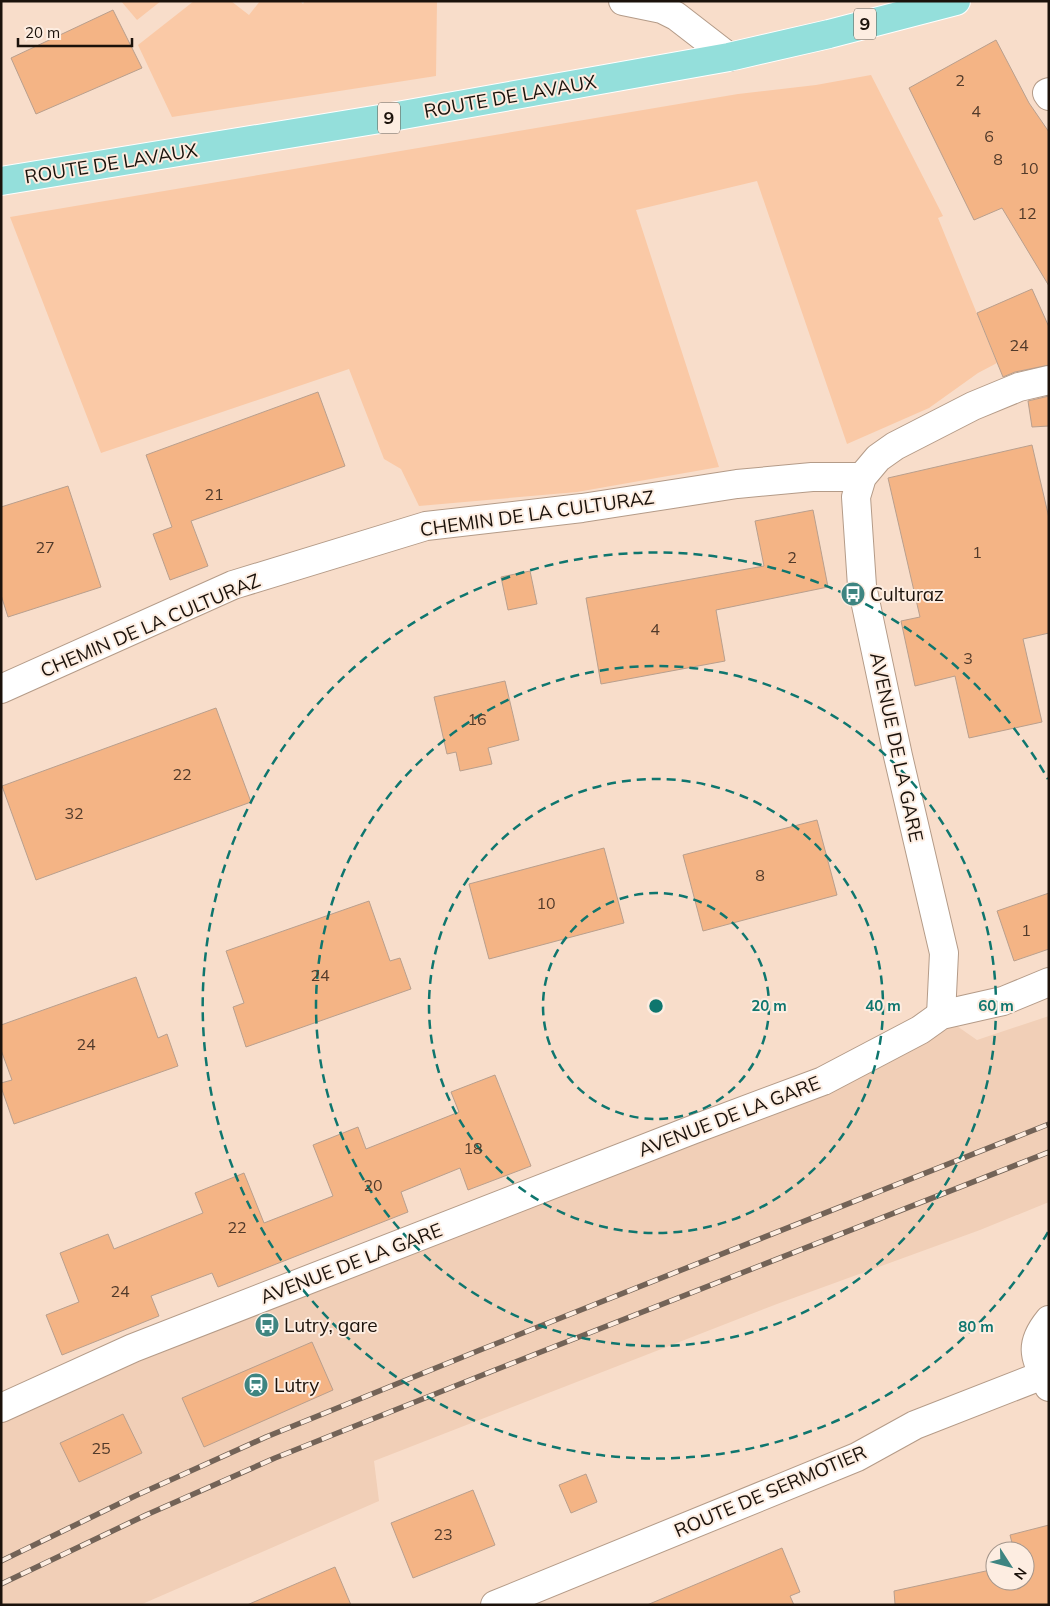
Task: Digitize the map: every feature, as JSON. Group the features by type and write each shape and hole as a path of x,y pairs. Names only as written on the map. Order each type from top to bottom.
{"main road":[{"name":"ROUTE DE LAVAUX","path":"1,181 386,118 728,56 828,34 956,1"}],"street":[{"path":"623,1 662,9 676,16 728,56"},
{"path":"1049,92 1047,93 1049,96"},
{"path":"862,477 878,458 896,446 973,406 1019,387 1049,380"},
{"name":"CHEMIN DE LA CULTURAZ","path":"1,689 234,585 426,526 582,508 737,484 812,477 862,477"},
{"name":"AVENUE DE LA GARE","path":"1,1408 133,1348 822,1081 920,1030 942,1015 944,953 898,756 861,580 856,497 862,477"},
{"path":"942,1015 1003,1001 1049,982"},
{"path":"1046,1381 1034,1353 1037,1335 1048,1320"},
{"name":"ROUTE DE SERMOTIER","path":"495,1605 857,1457 915,1425 1046,1381"}],"shaded area":[{"path":"121,1 161,1 137,20"},
{"path":"194,1 231,1 249,15 260,1 300,1 303,4 305,1 437,1 436,76 172,117 138,45"},
{"path":"871,75 943,216 938,218 997,363 978,373 929,408 847,444 757,181 636,210 719,467 577,492 419,506 401,469 384,459 349,369 101,453 10,217 738,94 816,85"},
{"path":"941,1015 977,1040 1049,1016 1049,1202 980,1230 777,1304 374,1461 379,1501 140,1605 1,1605 1,1408 692,1130"}],"building":[{"path":"113,10 142,68 36,114 11,58"},
{"path":"996,40 1029,103 1049,132 1049,286 1002,208 974,220 909,88"},
{"path":"1032,289 1049,327 1049,365 1015,372 1003,377 977,313"},
{"path":"318,392 345,466 191,521 208,566 170,580 153,534 172,527 146,455"},
{"path":"1049,396 1049,426 1032,427 1028,401"},
{"path":"1032,445 1049,518 1049,633 1023,639 1042,722 969,738 955,676 915,686 901,621 920,617 888,478"},
{"path":"68,486 101,587 8,617 1,595 1,507"},
{"path":"813,510 828,587 716,610 725,661 601,684 586,598 764,566 755,521"},
{"path":"530,571 537,604 508,610 501,577"},
{"path":"505,681 519,740 488,748 492,764 460,771 456,752 447,754 434,697"},
{"path":"216,708 251,802 36,880 2,786"},
{"path":"817,820 837,895 703,931 683,855"},
{"path":"604,848 624,923 489,959 469,884"},
{"path":"1049,893 1049,949 1014,961 997,911"},
{"path":"369,901 390,961 400,958 411,989 246,1047 233,1007 244,1003 226,951"},
{"path":"136,977 158,1038 167,1034 178,1066 14,1124 1,1087 1,1083 12,1080 1,1050 1,1025"},
{"path":"495,1075 531,1166 468,1190 460,1168 401,1192 408,1212 218,1287 212,1273 151,1296 159,1316 62,1355 46,1315 79,1302 60,1253 108,1234 114,1249 203,1213 195,1193 244,1173 264,1223 333,1196 313,1145 358,1127 366,1149 459,1112 451,1092"},
{"path":"312,1342 333,1390 204,1447 182,1398"},
{"path":"123,1414 142,1453 79,1482 60,1443"},
{"path":"586,1474 597,1502 571,1513 559,1485"},
{"path":"473,1490 495,1545 413,1578 391,1523"},
{"path":"1049,1525 1049,1605 895,1604 894,1591 985,1571 985,1591 1035,1591 1035,1541 1012,1541 1010,1535"},
{"path":"782,1548 800,1592 790,1596 794,1605 647,1605"},
{"path":"335,1567 351,1605 247,1605"}],"railway":[{"path":"1,1561 135,1496 266,1437 1049,1124"},
{"path":"1,1584 146,1515 275,1458 1049,1152"}],"place":[{"name":"Culturaz","path":"853,594"},
{"name":"Lutry, gare","path":"267,1325"},
{"name":"Lutry","path":"256,1385"}]}
